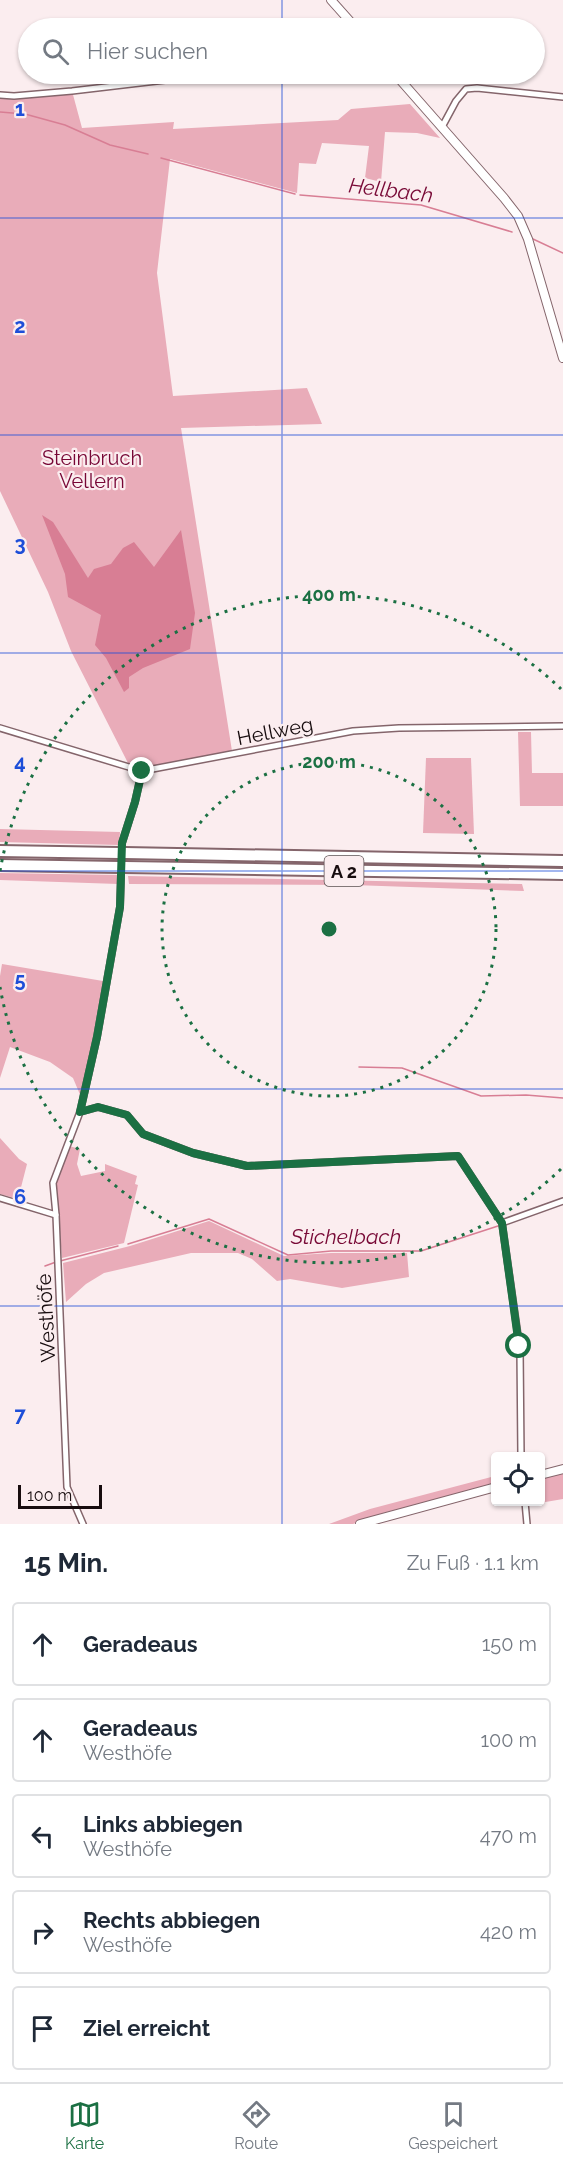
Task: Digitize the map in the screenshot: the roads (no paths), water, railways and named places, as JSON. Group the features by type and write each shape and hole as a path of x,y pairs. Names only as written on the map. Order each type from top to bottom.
{"highway":[{"name":"A 2","path":"0,851 563,861"},
{"name":"A 2","path":"0,865 563,874"}],"main road":[{"path":"331,0 347,18"},
{"path":"404,84 518,216 528,239 563,358"},
{"path":"545,1474 563,1469"},
{"path":"360,1524 491,1487"}],"street":[{"path":"0,95 14,96 131,84"},
{"path":"442,127 456,101 466,89 477,88 563,97"},
{"name":"Hellweg","path":"0,728 142,771 353,731 399,728 563,726"},
{"name":"Westhöfe","path":"83,1524 67,1487 53,1183 80,1112 97,1037 120,907 122,843 142,771"},
{"path":"80,1112 98,1107 127,1115 143,1134 193,1153 247,1166 458,1156 502,1223 520,1350 521,1452"},
{"path":"0,1198 56,1215"},
{"path":"502,1223 563,1201"},
{"path":"525,1506 527,1524"}],"waterway":[{"name":"Hellbach","path":"0,112 25,114 65,125 110,145 148,154"},
{"name":"Hellbach","path":"161,158 295,194"},
{"name":"Hellbach","path":"300,195 421,205 512,232"},
{"name":"Hellbach","path":"533,239 563,253"},
{"path":"359,1067 402,1068 481,1096 526,1095 563,1098"},
{"name":"Stichelbach","path":"128,1244 209,1219 288,1255 331,1251 421,1251 498,1226"},
{"name":"Stichelbach","path":"60,1261 118,1246"},
{"name":"Stichelbach","path":"45,1266 56,1262"}],"park label":[{"name":"Steinbruch Vellern","path":"92,470"}]}
